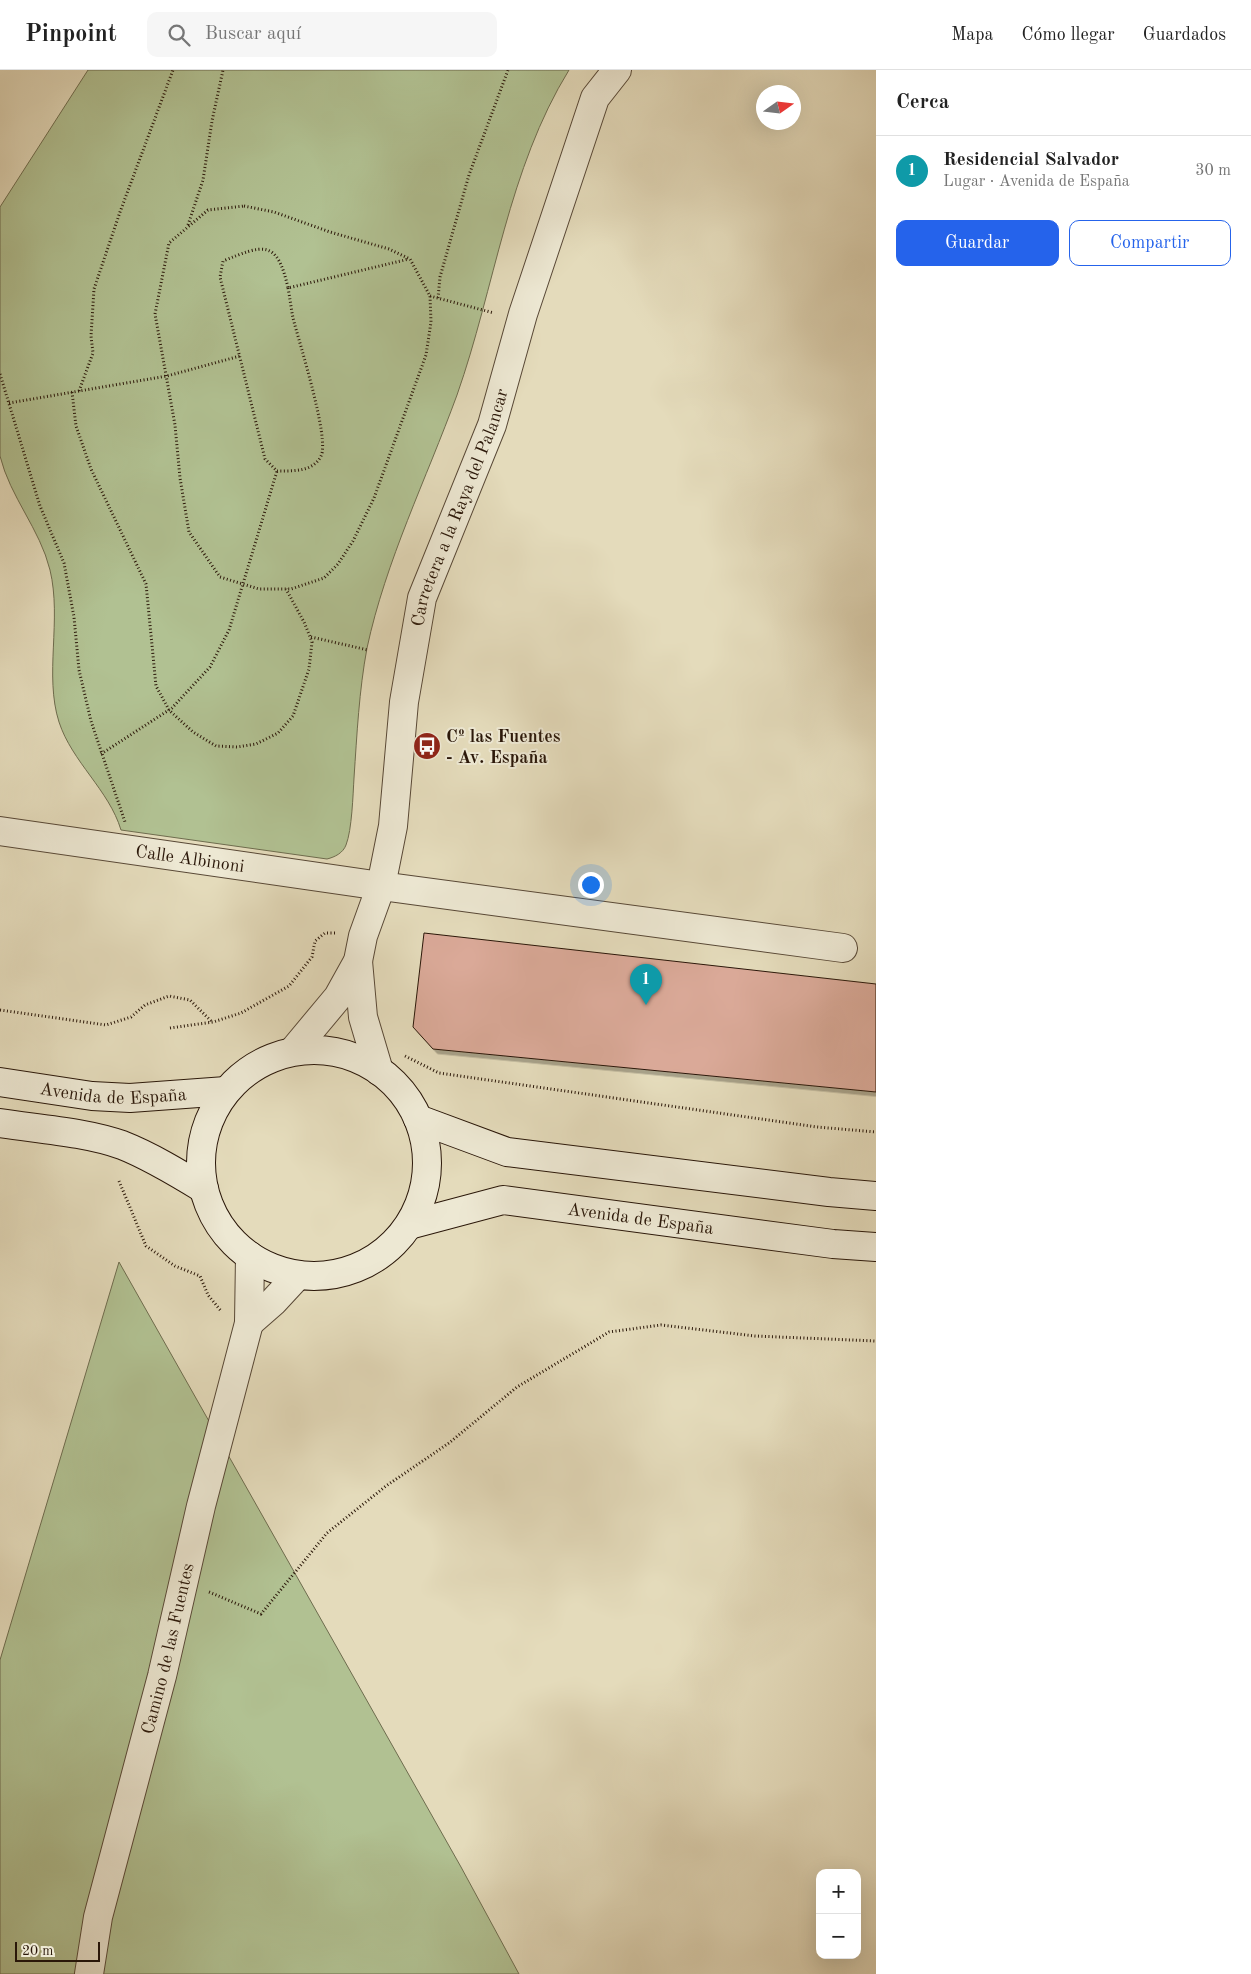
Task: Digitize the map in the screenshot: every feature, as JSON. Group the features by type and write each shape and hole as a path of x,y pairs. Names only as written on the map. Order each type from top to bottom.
{"street":[{"name":"Carretera a la Raya del Palancar","path":"293,1052 338,997 360,948 381,886 393,826 404,702 422,598 492,425 523,314 595,98 617,70"},
{"name":"Calle Albinoni","path":"0,831 381,886 843,948"},
{"name":"Carretera a la Raya del Palancar","path":"360,948 362,1016 380,1071"},
{"path":"323,1050 352,1056 380,1071 395,1084 408,1100 418,1119 427,1155 423,1192 409,1225 392,1245 372,1261 348,1271 324,1276 298,1275 273,1269 250,1256 229,1238 213,1215 204,1188 204,1137 226,1091 245,1073 268,1059 293,1052 323,1050"},
{"name":"Avenida de España","path":"0,1082 92,1096 130,1098 226,1091"},
{"path":"418,1119 506,1152 819,1191 876,1196"},
{"path":"0,1124 79,1135 122,1145 204,1188"},
{"name":"Avenida de España","path":"409,1225 503,1200 833,1244 876,1247"},
{"name":"Camino de las Fuentes","path":"89,1974 98,1917 162,1676 201,1506 249,1323 250,1256"},
{"path":"249,1323 273,1302 298,1275"}],"path":[{"path":"79,391 93,353 94,289 120,212 174,70"},
{"path":"188,227 203,180 212,120 224,70"},
{"path":"438,298 440,277 469,175 508,70"},
{"path":"244,206 274,212 330,232 388,249 410,259 430,296 431,322 426,355 374,498 338,564 324,578 286,589 259,589 220,577 190,532 180,478 175,425 167,376 154,314 169,243 188,227 208,210 244,206"},
{"path":"250,249 264,249 275,254 284,270 288,288 292,316 321,424 323,454 316,463 303,470 277,470 265,459 220,277 223,261 250,249"},
{"path":"288,288 410,259"},
{"path":"430,296 495,313"},
{"path":"9,403 167,376 240,356"},
{"path":"0,374 40,506 64,563 74,617 79,670 91,721 135,850"},
{"path":"72,392 76,426 91,468 146,584 156,686 169,710 193,732 216,746 237,747 256,744 278,733 293,716 309,669 312,642 304,622 286,589"},
{"path":"101,754 169,710 210,667 229,630 277,470"},
{"path":"310,637 368,650"},
{"path":"170,1028 213,1022 241,1013 289,986 312,957 315,941 325,933 360,948"},
{"path":"0,1010 106,1025 131,1017 145,1005 169,996 190,1000 213,1022"},
{"path":"400,1054 439,1073 817,1127 876,1132"},
{"path":"119,1181 146,1246 175,1266 200,1276 208,1295 220,1311 249,1323"},
{"path":"208,1591 262,1614 327,1533 386,1486 449,1443 517,1387 609,1332 661,1325 756,1336 876,1341"}],"green space":[{"path":"88,70 569,70 548,108 531,147 504,229 457,395 396,552 375,615 364,664 350,830 345,848 327,859 121,830 108,802 72,750 59,722 53,685 54,608 50,570 39,541 11,485 0,456 0,207"},
{"path":"119,1262 461,1867 519,1974 0,1974 0,1660"}],"building":[{"path":"424,933 876,984 876,1092 433,1049 413,1027"}],"place":[{"name":"Cº las Fuentes - Av. España","path":"427,746"},
{"name":"Residencial Salvador","path":"646,1005"}]}
